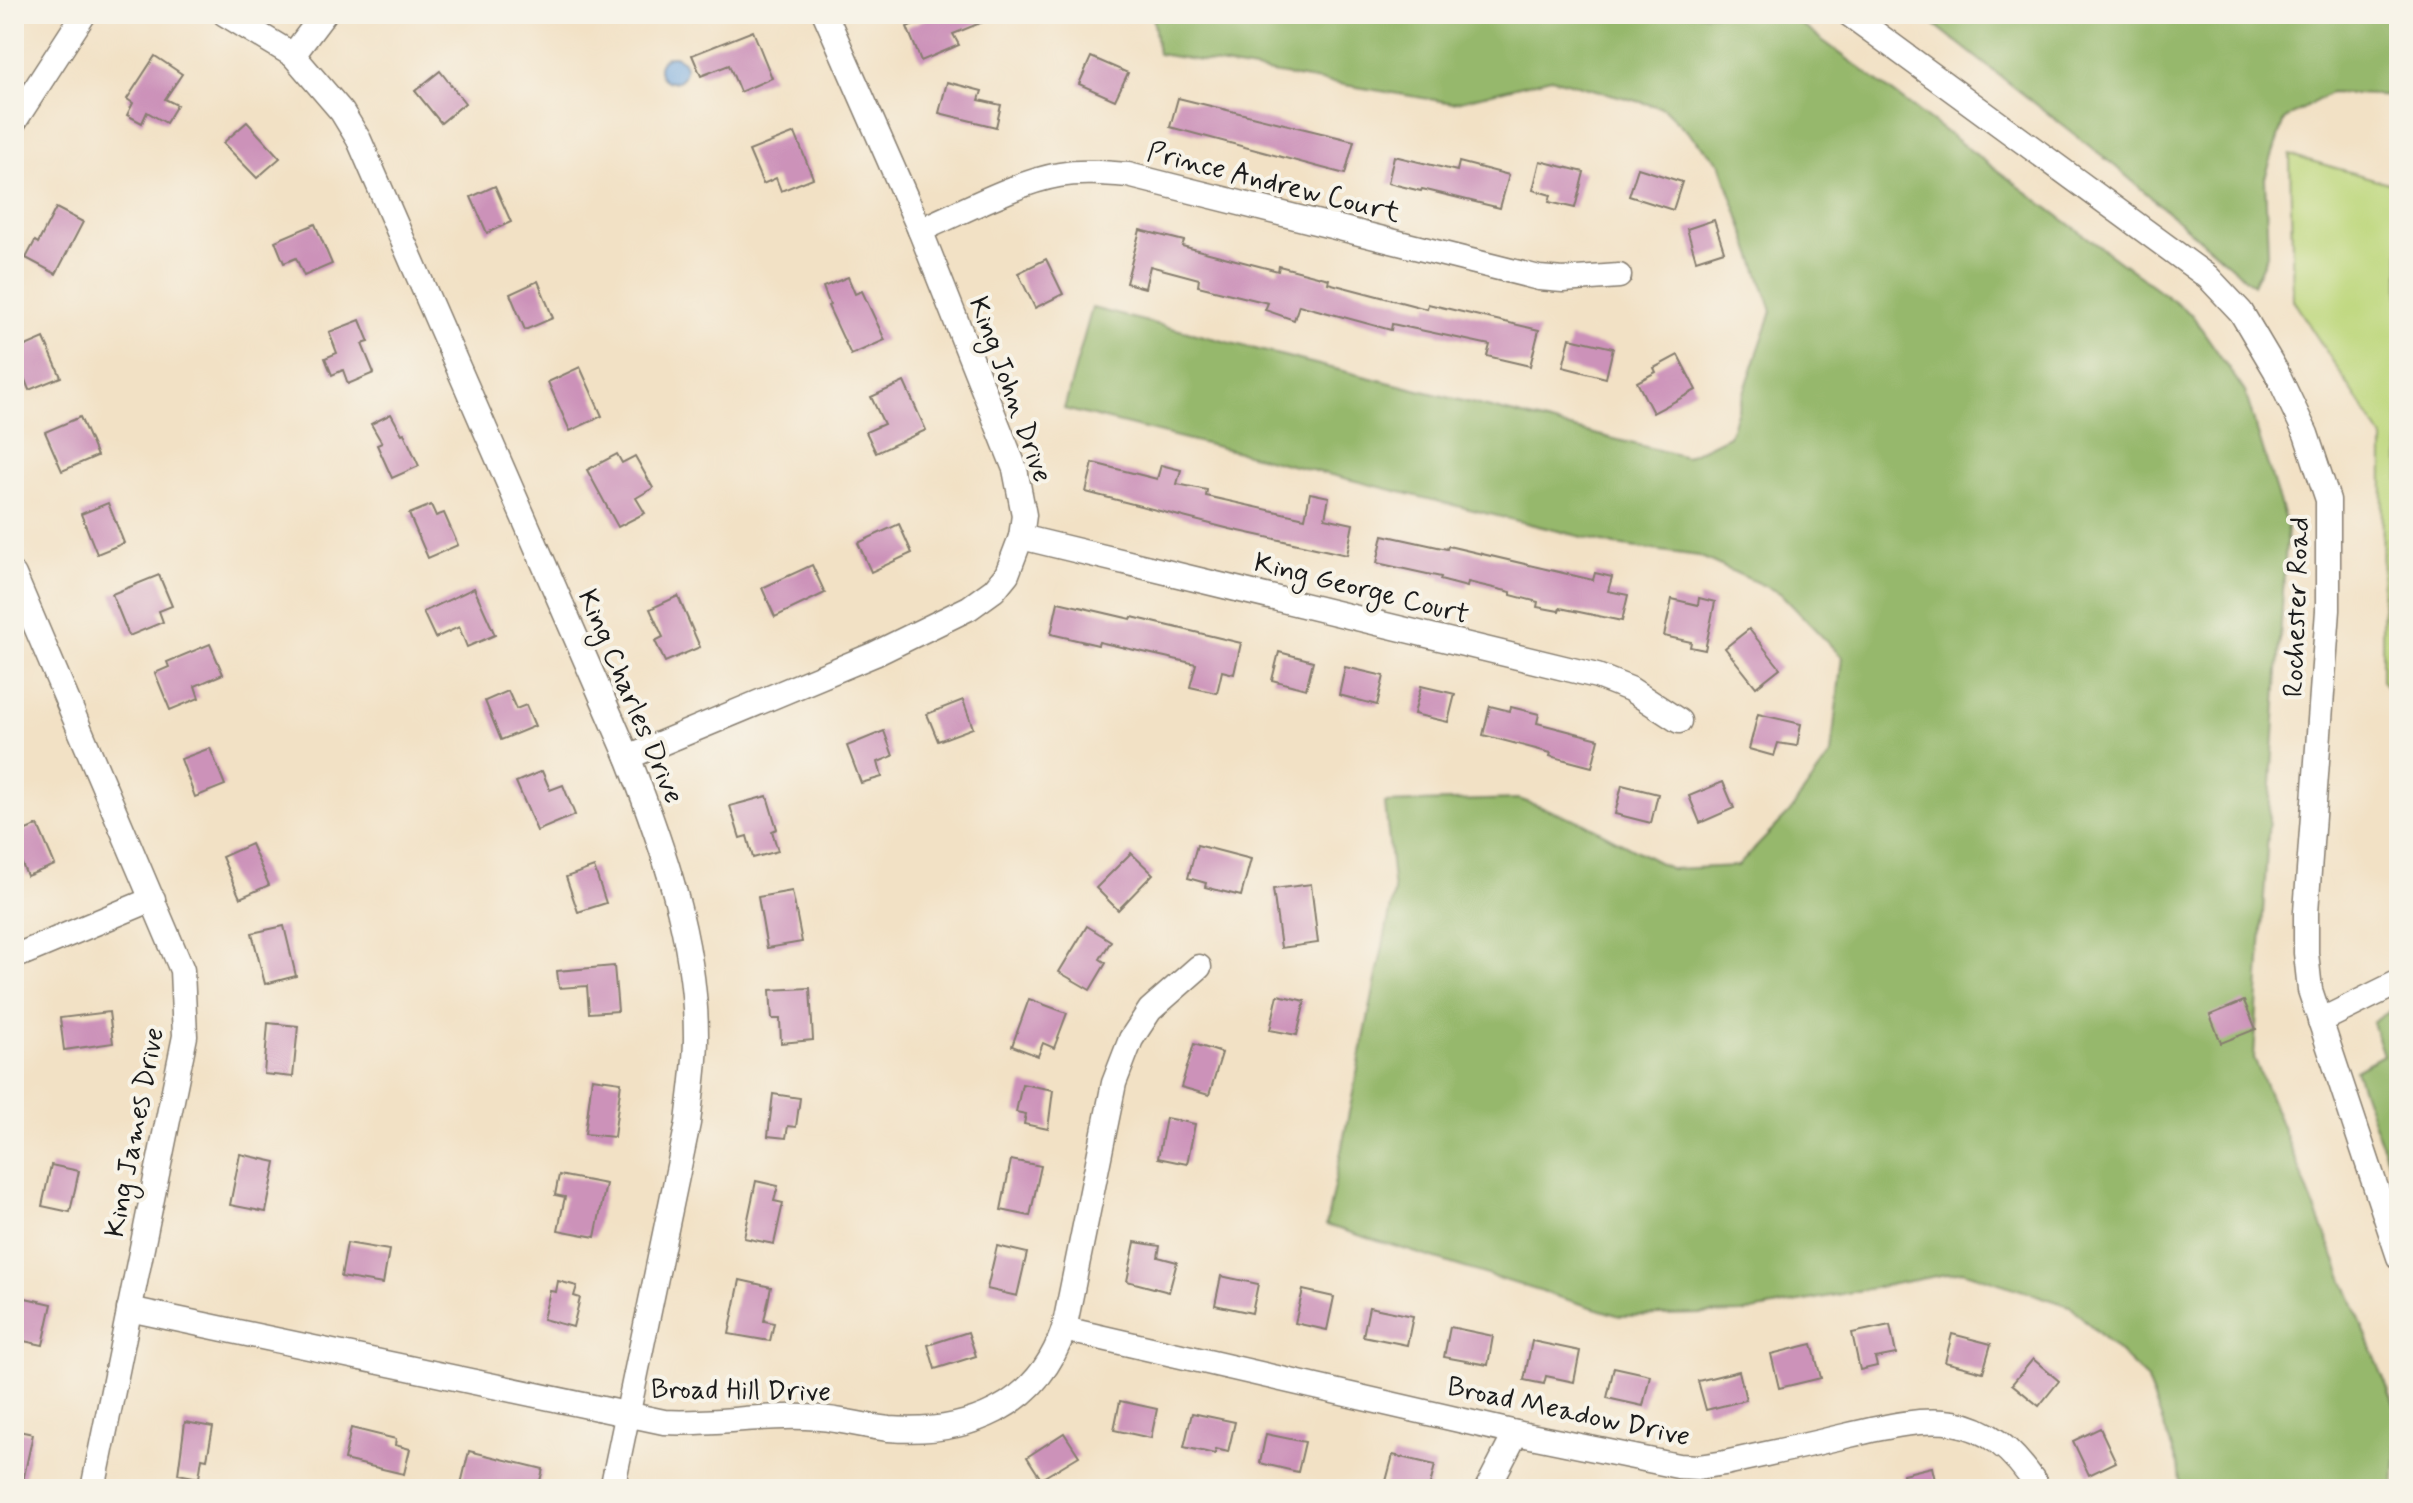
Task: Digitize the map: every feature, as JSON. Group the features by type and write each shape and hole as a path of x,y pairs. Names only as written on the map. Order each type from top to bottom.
{"street":[{"path":"14,122 84,14"},
{"name":"King Charles Drive","path":"225,14 293,55 342,112 359,140 628,757 676,889 691,981 696,1037 688,1123 612,1489"},
{"path":"293,55 324,14"},
{"name":"King John Drive","path":"628,757 875,654 969,608 994,590 1007,574 1021,537 1024,515 1015,469 920,230 825,14"},
{"name":"Rochester Road","path":"1849,14 2208,277 2241,312 2293,404 2328,500 2330,533 2328,610 2306,912 2310,990 2399,1257"},
{"name":"Prince Andrew Court","path":"920,230 1040,179 1062,174 1128,175 1539,278 1563,280 1619,276"},
{"name":"King George Court","path":"1021,537 1597,676 1630,689 1679,721"},
{"name":"King James Drive","path":"14,575 182,970 185,1036 93,1489"},
{"path":"14,957 153,899"},
{"name":"Broad Hill Drive","path":"129,1309 627,1415 691,1424 778,1416 837,1419 887,1429 925,1430 956,1425 987,1415 1015,1400 1038,1379 1050,1362 1064,1329 1114,1083 1131,1039 1150,1010 1199,967"},
{"path":"2320,1021 2399,982"},
{"name":"Broad Meadow Drive","path":"1064,1329 1656,1463 1698,1467 1908,1421 1942,1420 1963,1425 2001,1442 2039,1489"},
{"path":"1487,1489 1516,1433"}],"green space":[{"path":"1153,14 1787,14 2192,315 2245,392 2287,527 2254,1058 2399,1416 2394,1489 2181,1489 2178,1465 2146,1378 2070,1306 1962,1271 1742,1313 1620,1316 1326,1225 1394,892 1385,803 1519,799 1582,822 1671,869 1738,866 1789,813 1831,754 1842,657 1780,593 1699,556 1615,545 1064,409 1092,308 1686,457 1729,436 1772,311 1720,163 1663,108 1551,78 1453,103 1158,54"},
{"path":"1921,14 2399,14 2399,96 2330,93 2284,120 2265,178 2268,253 2253,285 2116,167"},
{"path":"2290,155 2399,186 2399,706 2382,680 2383,439 2293,300"},
{"path":"2399,1005 2399,1193 2355,1070 2383,1055 2372,1023"}],"water":[{"path":"672,56 681,60 685,69 681,78 672,82 663,78 659,69 663,60"}],"building":[{"path":"923,14 1000,15 953,34 959,45 921,61 907,27 925,19"},
{"path":"753,31 772,78 740,92 729,65 701,76 692,55"},
{"path":"155,56 182,74 165,99 177,105 166,123 147,112 142,123 127,115 133,103 127,99"},
{"path":"1091,57 1128,73 1115,100 1079,84"},
{"path":"440,71 465,103 441,123 415,91"},
{"path":"947,82 982,91 979,100 1001,105 996,127 939,113"},
{"path":"1178,98 1354,141 1345,174 1170,127"},
{"path":"247,122 280,158 257,178 223,143"},
{"path":"795,133 813,178 781,191 776,178 763,184 749,151"},
{"path":"1394,156 1457,171 1459,162 1509,175 1500,208 1388,183"},
{"path":"1540,161 1584,172 1575,208 1549,202 1551,195 1533,190"},
{"path":"1638,168 1682,182 1673,210 1629,196"},
{"path":"495,186 511,222 487,233 471,197"},
{"path":"56,208 83,222 56,274 26,258 35,241 38,243"},
{"path":"1714,220 1724,251 1696,260 1687,229"},
{"path":"315,224 332,264 304,276 296,258 284,263 275,241"},
{"path":"1140,230 1184,241 1182,246 1278,271 1279,266 1329,279 1328,283 1427,309 1428,304 1539,330 1530,366 1487,356 1490,345 1392,324 1391,330 1299,305 1294,320 1265,310 1268,303 1198,286 1199,279 1150,266 1145,288 1126,283"},
{"path":"1046,259 1063,294 1035,308 1018,273"},
{"path":"848,277 855,294 862,291 885,340 851,355 828,306 823,287"},
{"path":"538,281 553,318 525,330 510,294"},
{"path":"360,320 369,342 362,344 374,373 348,384 343,370 332,375 325,358 337,353 329,332"},
{"path":"44,338 61,377 29,390 14,351"},
{"path":"1570,338 1613,348 1606,378 1563,367"},
{"path":"1678,355 1696,390 1653,413 1637,382"},
{"path":"580,367 602,416 570,431 548,382"},
{"path":"904,382 926,430 876,453 866,432 884,424 871,397"},
{"path":"391,414 404,433 419,466 392,478 377,445 382,443 371,424"},
{"path":"80,417 97,456 62,471 45,432"},
{"path":"617,454 622,463 635,456 653,488 636,498 645,513 618,527 587,470"},
{"path":"1093,463 1157,479 1161,465 1181,470 1177,484 1207,490 1206,496 1305,518 1310,493 1329,497 1325,518 1353,524 1347,555 1086,492"},
{"path":"108,503 124,543 97,554 81,514"},
{"path":"431,505 436,516 444,513 458,545 428,558 409,514"},
{"path":"899,524 912,553 871,572 858,543"},
{"path":"1383,535 1447,549 1448,546 1593,580 1595,573 1612,577 1608,591 1628,595 1622,621 1560,608 1559,611 1537,607 1538,602 1511,595 1511,592 1468,582 1467,587 1440,580 1441,577 1377,563"},
{"path":"812,565 825,593 775,617 762,588"},
{"path":"159,575 172,606 159,611 163,622 129,636 112,594"},
{"path":"474,588 495,635 467,647 459,627 435,638 423,612"},
{"path":"678,596 700,647 665,662 655,641 663,637 650,609"},
{"path":"1699,598 1715,602 1705,650 1690,647 1691,642 1664,636 1672,599 1698,605"},
{"path":"1058,602 1241,643 1234,674 1222,671 1217,693 1190,687 1196,664 1051,634"},
{"path":"1749,629 1780,668 1756,687 1725,648"},
{"path":"210,644 223,674 195,686 199,698 170,710 155,673 169,667 167,662"},
{"path":"1279,652 1313,661 1306,689 1272,680"},
{"path":"1345,667 1384,676 1377,705 1339,695"},
{"path":"1421,686 1455,694 1448,722 1414,714"},
{"path":"508,691 516,709 526,705 535,726 501,740 485,701"},
{"path":"963,700 973,728 938,741 927,714"},
{"path":"1490,706 1539,714 1537,723 1599,739 1592,767 1483,735"},
{"path":"1758,714 1801,724 1797,746 1778,743 1774,756 1749,749"},
{"path":"884,731 893,756 878,762 882,777 861,783 847,746"},
{"path":"210,748 225,785 195,797 181,759"},
{"path":"542,771 550,790 563,785 575,815 537,831 516,782"},
{"path":"1723,782 1734,808 1700,823 1689,796"},
{"path":"1622,785 1658,794 1651,823 1615,814"},
{"path":"767,796 777,829 772,831 778,851 753,858 747,836 740,838 730,806"},
{"path":"38,825 55,865 27,876 14,845 14,835"},
{"path":"251,844 269,885 240,898 222,857"},
{"path":"1197,845 1251,859 1241,896 1205,887 1206,883 1188,878"},
{"path":"1131,853 1153,874 1118,910 1096,888"},
{"path":"594,867 606,903 578,912 566,877"},
{"path":"1311,884 1318,943 1281,948 1273,889"},
{"path":"792,891 802,942 767,948 758,897"},
{"path":"284,926 296,976 265,984 252,933"},
{"path":"1087,926 1111,941 1100,959 1106,963 1090,990 1059,972"},
{"path":"614,966 618,1011 589,1013 587,986 559,988 557,971"},
{"path":"810,988 813,1040 781,1043 780,1019 772,1019 770,990"},
{"path":"1278,995 1305,1001 1297,1035 1270,1030"},
{"path":"1029,999 1067,1013 1054,1048 1043,1043 1038,1056 1012,1046"},
{"path":"2244,1001 2256,1029 2221,1043 2210,1015"},
{"path":"109,1012 113,1043 64,1050 60,1018"},
{"path":"268,1023 298,1026 293,1077 264,1074"},
{"path":"1194,1044 1222,1053 1209,1095 1181,1087"},
{"path":"592,1078 621,1082 614,1137 585,1134"},
{"path":"1022,1084 1053,1090 1048,1129 1024,1124 1026,1114 1016,1112"},
{"path":"773,1094 800,1098 796,1127 788,1126 786,1138 768,1136"},
{"path":"1166,1118 1195,1124 1187,1164 1158,1158"},
{"path":"240,1154 276,1162 266,1212 230,1205"},
{"path":"1011,1160 1041,1166 1030,1216 1001,1210"},
{"path":"51,1165 79,1171 70,1212 42,1206"},
{"path":"559,1175 606,1184 595,1237 558,1230 565,1197 555,1195"},
{"path":"756,1181 778,1186 774,1201 783,1203 774,1244 744,1238"},
{"path":"1135,1242 1160,1246 1158,1257 1177,1262 1169,1292 1127,1281"},
{"path":"347,1243 389,1250 383,1284 341,1277"},
{"path":"997,1246 1027,1253 1017,1296 987,1289"},
{"path":"1221,1276 1258,1284 1252,1313 1215,1305"},
{"path":"740,1280 771,1287 764,1321 774,1323 770,1341 729,1334"},
{"path":"558,1281 577,1286 574,1296 580,1298 573,1327 543,1319 550,1291 556,1292"},
{"path":"1303,1290 1334,1297 1327,1330 1295,1323"},
{"path":"21,1297 52,1304 43,1345 14,1339 14,1318"},
{"path":"1369,1307 1413,1316 1407,1345 1363,1336"},
{"path":"1890,1325 1896,1354 1875,1358 1877,1366 1860,1370 1852,1333"},
{"path":"1450,1327 1493,1336 1488,1365 1444,1357"},
{"path":"968,1332 976,1356 935,1369 928,1345"},
{"path":"1952,1334 1991,1344 1983,1372 1945,1362"},
{"path":"1532,1341 1580,1351 1574,1382 1546,1376 1544,1384 1524,1380"},
{"path":"1812,1344 1821,1378 1779,1388 1771,1354"},
{"path":"2033,1359 2059,1381 2039,1406 2012,1384"},
{"path":"1614,1367 1650,1375 1643,1406 1607,1398"},
{"path":"1739,1371 1746,1400 1706,1410 1698,1381"},
{"path":"1120,1401 1157,1409 1151,1438 1114,1430"},
{"path":"1192,1413 1235,1422 1228,1452 1216,1449 1215,1454 1184,1447"},
{"path":"185,1422 213,1427 207,1459 202,1458 199,1478 178,1474"},
{"path":"351,1428 396,1439 395,1445 410,1449 404,1474 344,1460"},
{"path":"2100,1428 2116,1462 2089,1475 2073,1441"},
{"path":"14,1430 33,1434 22,1486 14,1485"},
{"path":"1064,1433 1079,1456 1041,1479 1027,1457"},
{"path":"1266,1434 1305,1442 1298,1472 1260,1463"},
{"path":"469,1451 543,1469 538,1489 482,1489 461,1484"},
{"path":"1393,1455 1435,1465 1429,1489 1402,1489 1385,1485"},
{"path":"1932,1467 1937,1489 1906,1489 1903,1474"}]}
